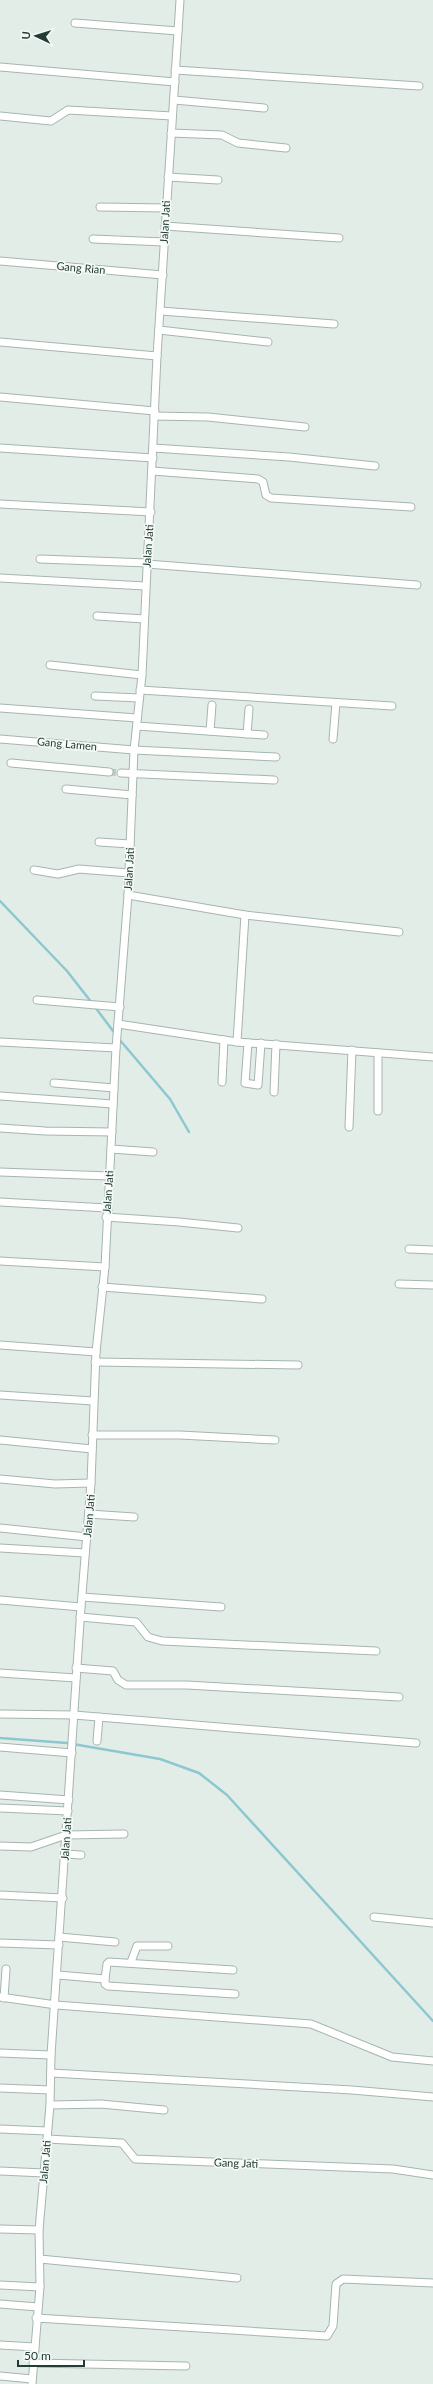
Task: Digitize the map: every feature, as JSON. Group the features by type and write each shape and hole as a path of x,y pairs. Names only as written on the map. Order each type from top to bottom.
{"street":[{"name":"Jalan Jati","path":"32,2381 36,2318 40,2287 39,2230 50,2105 51,2055 58,1976 76,1668 91,1483 95,1362 105,1267 106,1218 116,1045 128,895 134,750 142,675 157,356 180,0"},
{"path":"74,23 178,31"},
{"path":"0,67 175,82"},
{"path":"175,70 420,86"},
{"path":"174,100 264,108"},
{"path":"0,116 50,121 68,110 172,116"},
{"path":"171,132 222,135 238,143 286,148"},
{"path":"168,177 218,180"},
{"path":"100,206 166,208"},
{"path":"165,226 339,238"},
{"path":"93,239 164,242"},
{"name":"Gang Rian","path":"0,261 163,275"},
{"path":"161,311 334,324"},
{"path":"159,330 268,342"},
{"path":"0,342 157,356"},
{"path":"0,397 154,413 208,416 305,427"},
{"path":"0,448 153,458"},
{"path":"153,448 289,457 375,466"},
{"path":"152,471 258,479 263,482 266,495 271,498 412,507"},
{"path":"0,504 150,512"},
{"path":"40,560 147,564 417,585"},
{"path":"0,578 145,586"},
{"path":"97,616 144,619"},
{"path":"50,665 142,675"},
{"path":"140,690 392,706"},
{"path":"95,696 139,698"},
{"path":"333,739 336,702"},
{"path":"210,731 212,705"},
{"path":"0,708 137,718"},
{"path":"247,734 249,709"},
{"path":"137,726 264,735"},
{"name":"Gang Lamen","path":"0,739 134,750 276,757"},
{"path":"11,763 109,772"},
{"path":"121,773 274,780"},
{"path":"66,789 132,795"},
{"path":"99,842 130,844"},
{"path":"34,870 58,874 79,869 129,873"},
{"path":"128,895 245,915 399,932"},
{"path":"237,1042 245,915"},
{"path":"37,1000 82,1005 120,1007"},
{"path":"118,1027 237,1042 433,1057"},
{"path":"222,1082 224,1040"},
{"path":"0,1042 116,1045"},
{"path":"248,1043 245,1083 258,1085 261,1043"},
{"path":"274,1092 276,1044"},
{"path":"350,1127 352,1050"},
{"path":"378,1053 378,1111"},
{"path":"54,1083 114,1088"},
{"path":"0,1096 113,1104"},
{"path":"0,1128 45,1131 112,1132"},
{"path":"111,1150 153,1152"},
{"path":"0,1172 109,1176"},
{"path":"0,1202 107,1208"},
{"path":"106,1218 179,1222 238,1228"},
{"path":"409,1249 433,1250"},
{"path":"0,1261 105,1267"},
{"path":"399,1284 433,1285"},
{"path":"102,1287 262,1299"},
{"path":"0,1345 96,1352"},
{"path":"95,1362 298,1365"},
{"path":"0,1394 93,1401"},
{"path":"92,1435 180,1435 275,1440"},
{"path":"0,1440 92,1449"},
{"path":"0,1479 55,1484 91,1483"},
{"path":"89,1514 134,1517"},
{"path":"0,1528 87,1536"},
{"path":"0,1548 85,1553"},
{"path":"82,1597 221,1607"},
{"path":"0,1600 81,1607"},
{"path":"80,1617 136,1622 148,1637 162,1641 376,1651"},
{"path":"76,1668 113,1671 118,1680 126,1684 399,1697"},
{"path":"0,1673 76,1678"},
{"path":"0,1714 74,1715 416,1743"},
{"path":"97,1741 99,1718"},
{"path":"0,1747 72,1751"},
{"path":"0,1795 69,1800"},
{"path":"0,1808 68,1812"},
{"path":"0,1846 32,1847 66,1834 124,1834"},
{"path":"65,1854 81,1855"},
{"path":"0,1895 63,1898"},
{"path":"374,1917 433,1923"},
{"path":"0,1943 59,1941 115,1942"},
{"path":"131,1962 134,1950 137,1946 168,1946"},
{"path":"233,1970 131,1962 108,1963 105,1984 108,1986 235,1994"},
{"path":"6,1969 2,1997 56,2005 311,2024 392,2057 433,2061"},
{"path":"58,1976 105,1979"},
{"path":"0,2053 51,2055"},
{"path":"50,2072 352,2090 433,2098"},
{"path":"0,2088 50,2090"},
{"path":"50,2105 101,2104 164,2110"},
{"path":"0,2129 47,2131"},
{"name":"Gang Jati","path":"47,2139 122,2143 135,2159 393,2169 433,2175"},
{"path":"0,2171 44,2173"},
{"path":"0,2229 39,2230"},
{"path":"40,2259 237,2278"},
{"path":"36,2318 327,2336 333,2326 336,2284 339,2281 343,2279 433,2283"},
{"path":"0,2285 40,2287"},
{"path":"0,2304 38,2307"},
{"path":"0,2345 35,2347"},
{"path":"34,2363 186,2366"},
{"path":"0,2376 32,2381"}],"waterway":[{"path":"0,901 67,971 92,1003"},
{"path":"95,1007 116,1035"},
{"path":"119,1039 170,1099 189,1132"},
{"path":"0,1738 67,1743 160,1759 199,1773 227,1795 433,2021"}],"tunnel":[{"path":"109,772 121,773"}]}
